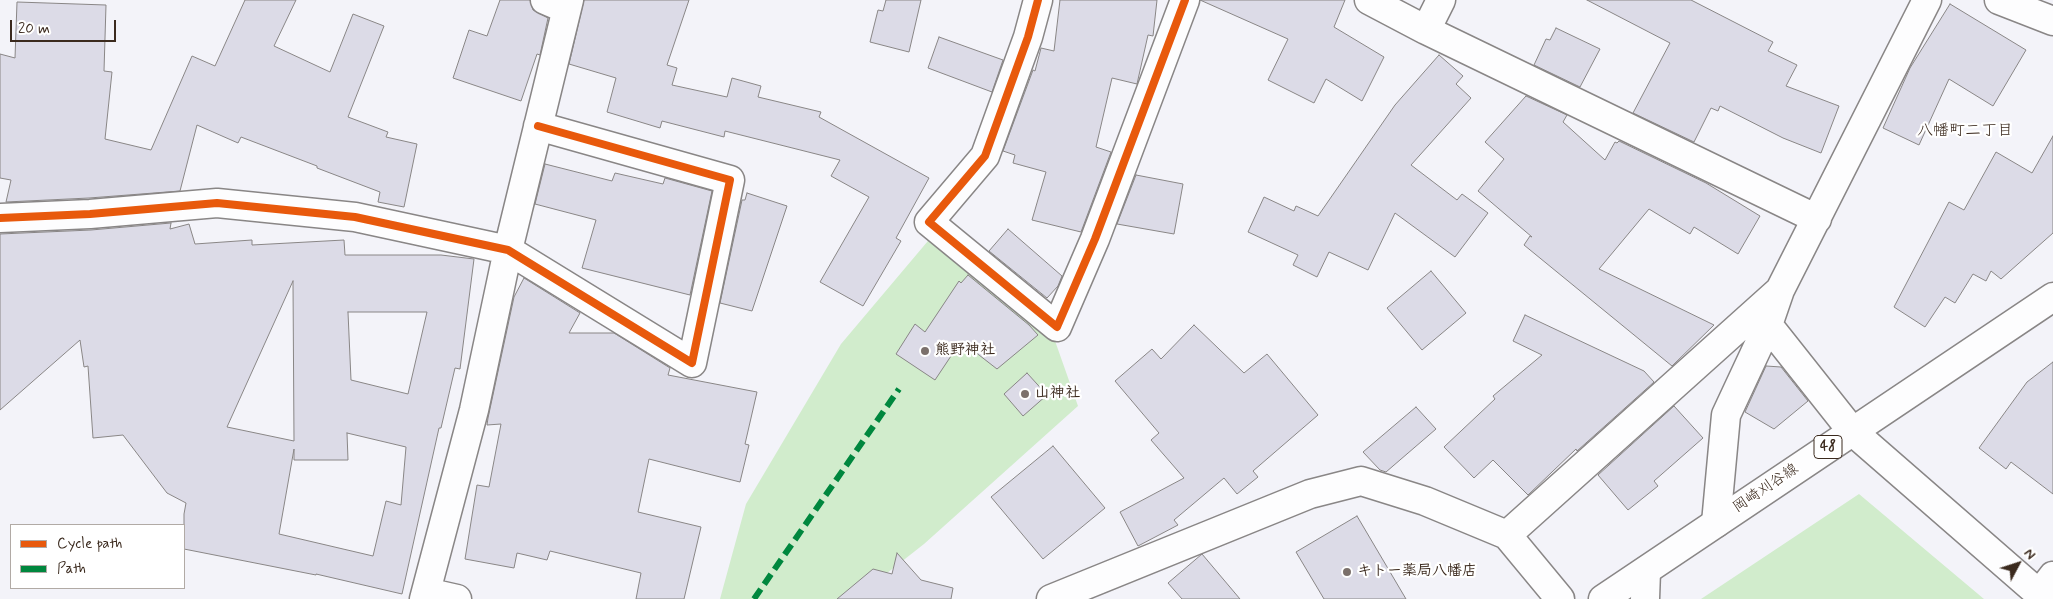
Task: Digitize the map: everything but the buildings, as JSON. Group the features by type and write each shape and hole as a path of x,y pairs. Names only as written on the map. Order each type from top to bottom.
{"street":[{"path":"1038,0 1028,37 985,156 929,222 1057,328 1095,239 1185,0"},
{"path":"1369,0 1426,30 1817,219"},
{"path":"1426,30 1442,0"},
{"path":"1716,523 1726,415 1768,326 1780,290 1927,0"},
{"path":"1999,0 2053,21"},
{"path":"458,599 425,595 474,410 508,250 538,126 560,3"},
{"path":"0,218 90,214 217,203 354,217 508,250 692,363 730,180 538,126"},
{"path":"1507,535 1780,290"},
{"name":"岡崎刈谷線","path":"1603,599 2053,297"},
{"path":"1768,326 1852,431 2046,590"},
{"path":"1051,599 1310,494 1361,481 1425,501 1507,535 1560,599"},
{"path":"1645,599 1646,571"}],"green space":[{"path":"933,235 1054,338 1078,406 924,544 854,599 720,599 746,504 841,344"},
{"path":"1859,494 1984,599 1701,599"}],"marked path":[{"path":"754,599 899,389"}],"cycle path":[{"path":"1038,0 1028,37 985,156 929,222 1057,327 1095,239 1185,0"},
{"path":"0,218 90,214 217,203 355,217 508,250 692,363 730,180 538,126"}],"place":[{"name":"熊野神社","path":"925,351"},
{"name":"山神社","path":"1025,394"},
{"name":"キトー薬局八幡店","path":"1347,572"}],"district":[{"name":"八幡町二丁目","path":"1965,132"}]}
